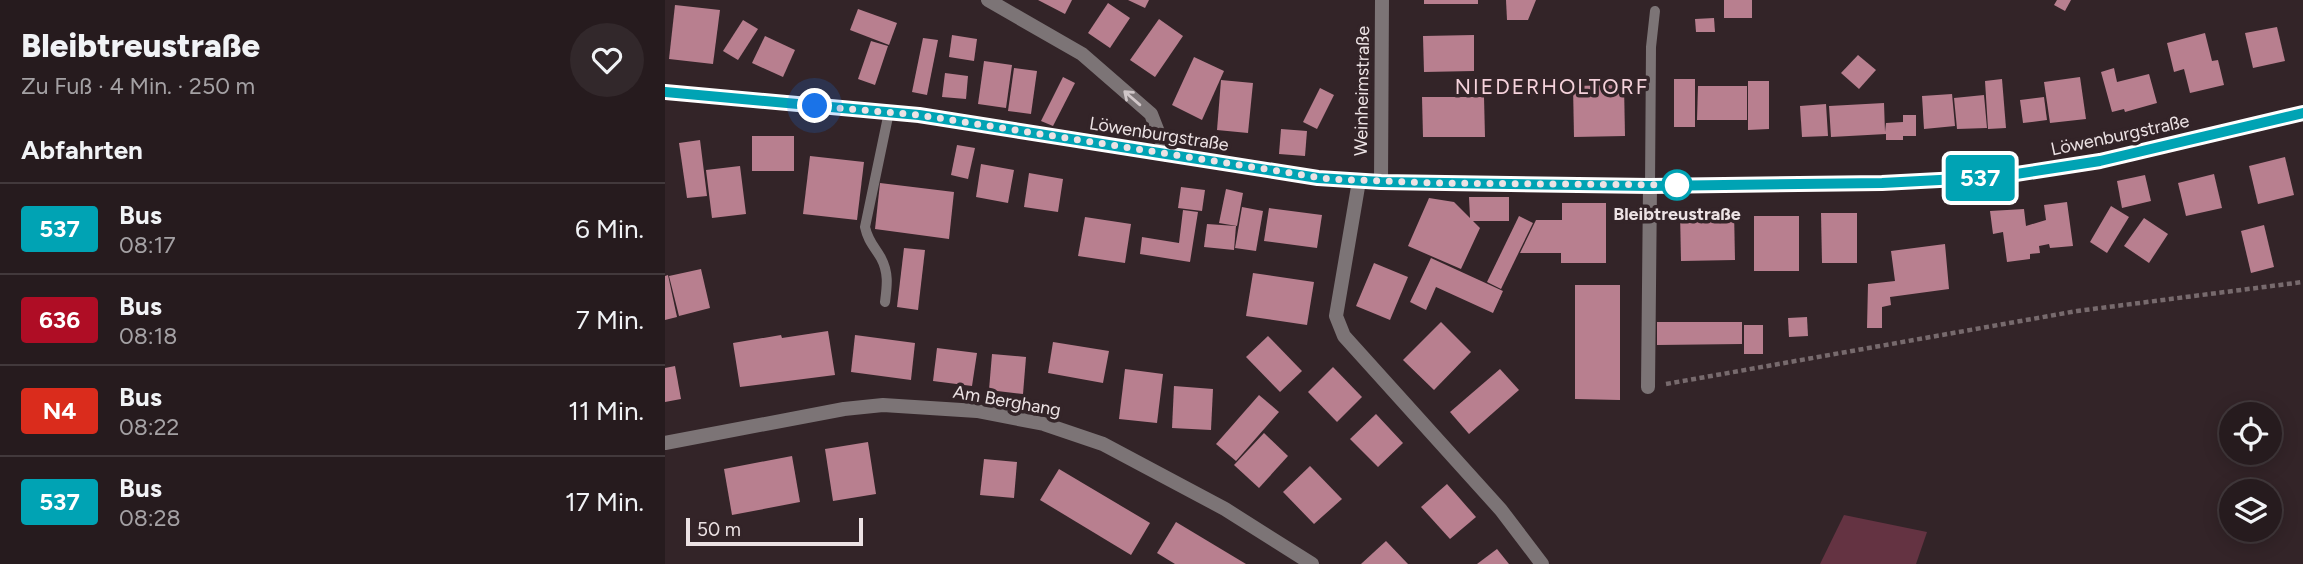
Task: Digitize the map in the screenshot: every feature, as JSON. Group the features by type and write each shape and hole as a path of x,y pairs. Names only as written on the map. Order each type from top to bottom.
{"street":[{"path":"988,0 1082,54 1151,114 1167,155"},
{"name":"Weinheimstraße","path":"1381,182 1382,0"},
{"name":"Löwenburgstraße","path":"665,92 933,117 1318,178 1381,182 1650,186 1882,183 1997,177 2100,161 2303,113"},
{"path":"1359,181 1336,316 1344,336 1501,510 1542,564"},
{"path":"1648,387 1650,186"},
{"name":"Am Berghang","path":"665,443 844,409 883,405 977,411 1031,421 1103,444 1225,509 1312,564"}],"lane":[{"path":"1650,186 1651,47 1655,11"},
{"path":"885,302 888,277 881,258 868,240 865,227 889,112"}],"path":[{"path":"1648,387 2077,311 2303,282"}],"shaded area":[{"path":"1844,515 1927,532 1916,564 1820,564"}],"building":[{"path":"1038,0 1072,0 1065,14"},
{"path":"1128,0 1149,0 1145,8"},
{"path":"1424,0 1478,0 1478,4 1424,4"},
{"path":"1506,0 1536,0 1528,20 1507,20"},
{"path":"1724,0 1752,0 1752,18 1724,18"},
{"path":"2057,0 2071,0 2065,11 2054,5"},
{"path":"1108,3 1130,18 1110,48 1088,33"},
{"path":"675,5 720,10 713,64 669,59"},
{"path":"858,9 897,23 889,45 850,30"},
{"path":"1714,18 1715,32 1696,32 1695,19"},
{"path":"1159,19 1183,36 1155,77 1130,60"},
{"path":"743,20 758,29 738,60 723,51"},
{"path":"2277,27 2285,61 2253,68 2245,33"},
{"path":"2205,33 2212,61 2218,60 2224,85 2190,93 2184,69 2174,72 2167,43"},
{"path":"952,35 977,39 974,61 949,57"},
{"path":"1474,35 1474,71 1424,72 1423,36"},
{"path":"765,36 795,50 783,77 752,63"},
{"path":"923,38 938,40 927,95 912,92"},
{"path":"871,41 888,46 875,85 858,79"},
{"path":"1858,55 1876,70 1859,89 1841,73"},
{"path":"1194,57 1224,71 1202,120 1172,105"},
{"path":"984,61 1012,65 1006,108 978,104"},
{"path":"1014,68 1037,71 1031,114 1008,111"},
{"path":"2114,68 2117,82 2149,74 2157,103 2125,112 2124,109 2112,112 2101,72"},
{"path":"945,73 968,76 966,99 942,97"},
{"path":"1063,77 1075,83 1053,126 1041,121"},
{"path":"2080,77 2086,119 2050,123 2044,82"},
{"path":"1674,79 1695,79 1695,127 1674,127"},
{"path":"2002,79 2006,128 1988,129 1985,81"},
{"path":"1221,80 1253,83 1248,133 1217,130"},
{"path":"1748,81 1769,81 1769,129 1748,130"},
{"path":"1624,85 1625,136 1574,137 1573,86"},
{"path":"1698,86 1747,86 1747,120 1697,120"},
{"path":"1320,88 1334,95 1317,129 1303,122"},
{"path":"1952,94 1955,126 1924,129 1922,96"},
{"path":"1984,95 1987,128 1957,129 1954,98"},
{"path":"1422,97 1484,97 1485,137 1423,137"},
{"path":"2044,97 2047,120 2023,123 2020,100"},
{"path":"1884,103 1885,132 1886,123 1903,122 1903,115 1916,115 1916,136 1903,136 1903,140 1886,140 1886,134 1831,137 1829,106"},
{"path":"1826,104 1828,136 1802,137 1800,106"},
{"path":"1281,129 1307,131 1305,156 1279,154"},
{"path":"752,136 794,136 794,171 752,171"},
{"path":"700,140 707,196 687,198 679,143"},
{"path":"957,145 975,148 968,179 951,175"},
{"path":"810,156 864,162 857,220 803,214"},
{"path":"2285,157 2294,195 2258,204 2249,166"},
{"path":"981,164 1014,170 1008,203 976,197"},
{"path":"740,166 746,214 712,218 706,170"},
{"path":"1029,173 1063,179 1058,212 1024,207"},
{"path":"2214,174 2222,208 2186,216 2178,183"},
{"path":"2145,175 2151,201 2122,208 2117,181"},
{"path":"880,183 954,192 949,239 875,229"},
{"path":"1181,187 1205,190 1202,211 1178,208"},
{"path":"1226,189 1243,193 1237,226 1219,223"},
{"path":"1469,197 1509,197 1509,221 1473,221 1480,228 1461,269 1408,246 1429,198 1454,202 1470,218"},
{"path":"2067,202 2073,246 2039,246 2040,253 2030,254 2030,259 2007,262 2003,232 1993,234 1990,211 2024,209 2026,226 2046,220 2044,205"},
{"path":"1562,203 1606,203 1606,263 1561,263 1561,253 1520,253 1536,220 1562,220"},
{"path":"2111,206 2129,217 2107,253 2090,242"},
{"path":"1242,207 1263,211 1256,251 1235,248"},
{"path":"1269,208 1322,215 1317,248 1264,241"},
{"path":"1183,210 1198,212 1190,262 1140,254 1142,237 1179,243"},
{"path":"1734,210 1735,260 1681,261 1680,211"},
{"path":"1821,213 1857,213 1857,263 1822,263"},
{"path":"1519,216 1533,223 1501,289 1487,282"},
{"path":"1754,216 1799,216 1799,271 1754,271"},
{"path":"1085,217 1131,224 1125,263 1078,256"},
{"path":"2144,218 2168,234 2149,263 2124,246"},
{"path":"1207,224 1236,226 1234,250 1204,247"},
{"path":"2264,225 2274,267 2251,273 2241,231"},
{"path":"1945,244 1949,289 1890,297 1891,305 1882,307 1882,328 1867,328 1868,284 1895,281 1891,251"},
{"path":"904,248 925,250 918,310 897,307"},
{"path":"1431,258 1503,291 1493,313 1436,287 1426,310 1410,302"},
{"path":"1374,263 1408,277 1390,320 1356,306"},
{"path":"701,269 710,308 679,316 669,276"},
{"path":"1253,273 1314,282 1307,325 1246,316"},
{"path":"668,275 677,317 665,320 665,276"},
{"path":"1575,285 1620,285 1620,400 1575,399"},
{"path":"1807,317 1808,336 1789,337 1788,318"},
{"path":"1441,322 1471,352 1434,390 1403,360"},
{"path":"1657,322 1742,322 1742,344 1657,345"},
{"path":"1744,325 1763,325 1763,354 1744,354"},
{"path":"828,331 835,375 740,387 733,343"},
{"path":"855,335 915,343 911,380 851,372"},
{"path":"1268,336 1302,371 1280,392 1246,357"},
{"path":"1053,342 1109,351 1103,383 1048,373"},
{"path":"937,348 977,353 972,386 933,381"},
{"path":"992,354 1026,357 1023,394 989,390"},
{"path":"675,366 681,399 665,402 665,368"},
{"path":"1333,367 1362,397 1337,422 1308,392"},
{"path":"1125,369 1163,374 1157,423 1119,419"},
{"path":"1500,369 1519,390 1469,434 1450,412"},
{"path":"1174,386 1213,389 1211,430 1172,428"},
{"path":"1259,395 1279,412 1236,461 1216,444"},
{"path":"1376,414 1403,443 1378,467 1350,439"},
{"path":"1264,433 1288,456 1259,488 1234,465"},
{"path":"868,442 876,494 833,501 825,449"},
{"path":"792,456 800,502 732,515 724,469"},
{"path":"984,459 1017,462 1014,498 980,495"},
{"path":"1310,466 1342,499 1314,524 1283,492"},
{"path":"1059,469 1150,523 1131,555 1040,500"},
{"path":"1447,484 1476,517 1450,539 1421,507"},
{"path":"1176,522 1246,564 1175,564 1157,553"},
{"path":"1386,541 1408,564 1361,564"},
{"path":"1497,549 1509,564 1477,564"}],"bus line":[{"name":"537","path":"665,92 919,115 1318,178 1381,182 1650,186 1882,183 1997,177 2100,161 2303,113"}],"place":[{"name":"Bleibtreustraße","path":"1677,185"}],"district":[{"name":"NIEDERHOLTORF","path":"1552,86"}],"route":[{"path":"815,106 919,115 1318,178 1431,183 1677,185"}]}
